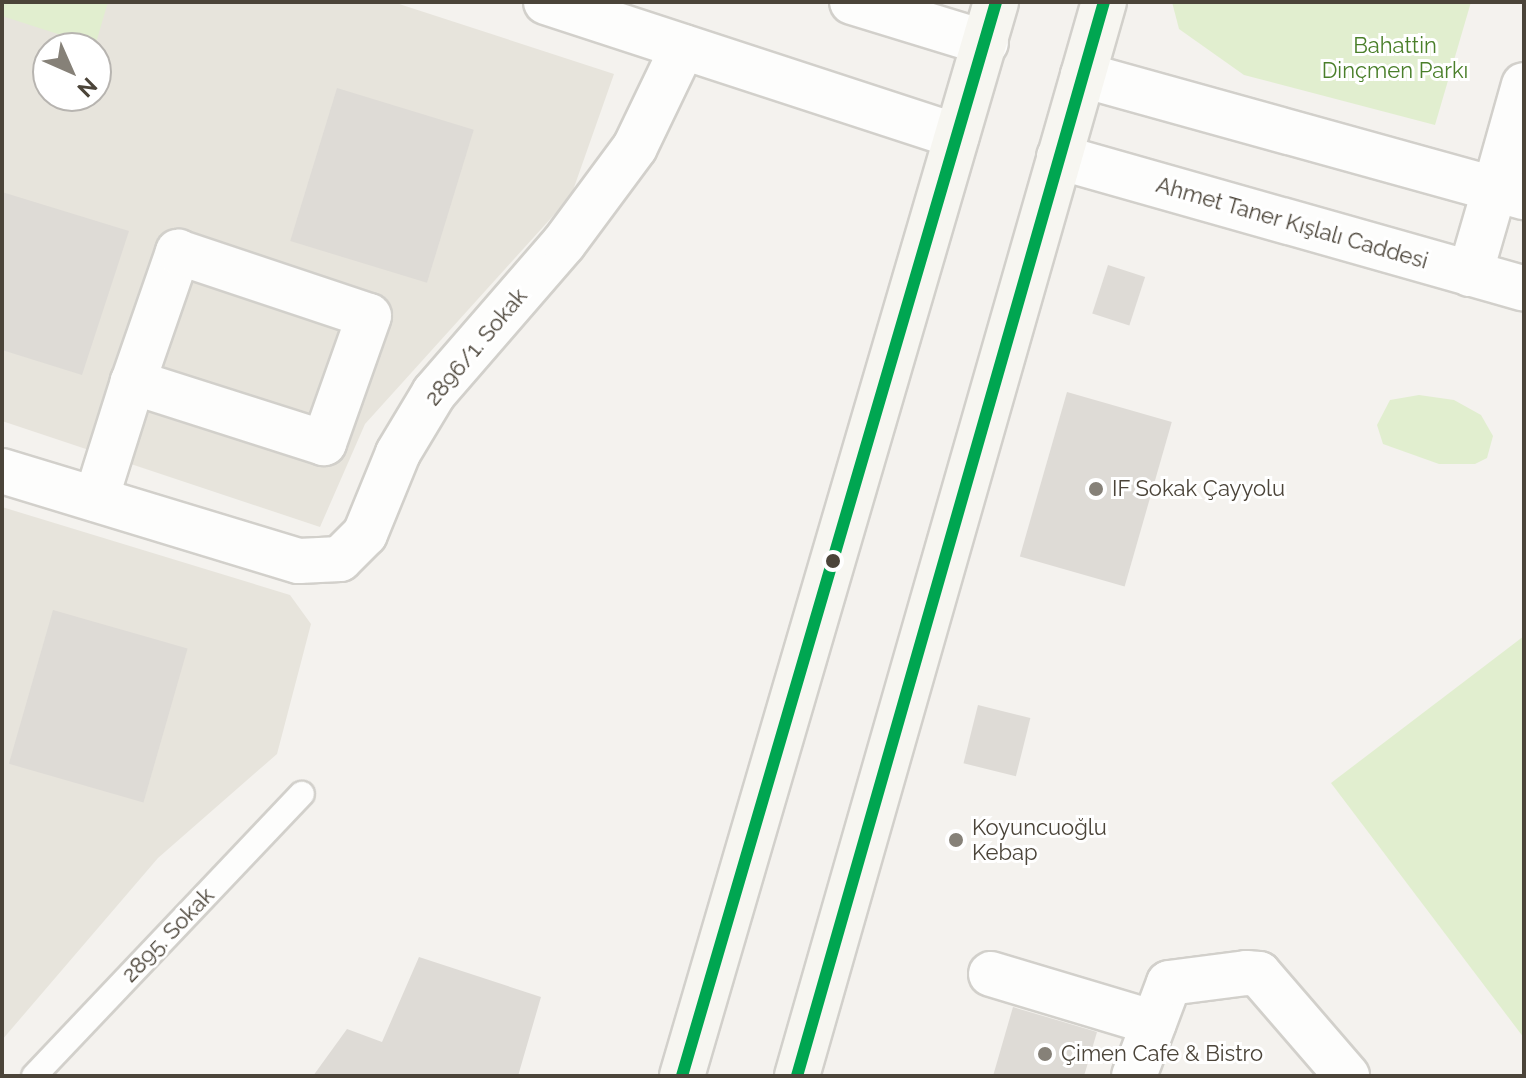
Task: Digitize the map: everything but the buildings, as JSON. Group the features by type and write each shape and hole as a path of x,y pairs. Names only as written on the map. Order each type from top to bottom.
{"main road":[{"path":"682,1076 996,2"},
{"path":"797,1076 1104,2"}],"street":[{"path":"546,2 957,136"},
{"path":"852,2 986,43"},
{"name":"2896/1. Sokak","path":"2,471 299,561 326,562 354,548 434,393 603,193 663,97 683,47"},
{"path":"1083,75 1510,192"},
{"path":"1470,274 1510,192 1524,85"},
{"name":"Ahmet Taner Kışlalı Caddesi","path":"1059,157 1524,289"},
{"path":"96,499 133,382 178,252 369,316 324,443 133,382"},
{"path":"991,974 1154,1023"},
{"path":"1134,1076 1169,983 1259,974 1347,1076"}],"lane":[{"name":"2895. Sokak","path":"34,1076 302,794"}],"shaded area":[{"path":"2,2 393,2 614,74 571,196 365,424 320,527 2,421"},
{"path":"2,507 290,595 311,624 277,754 158,858 2,1040"}],"green space":[{"path":"2,2 108,2 99,32 52,32 2,16"},
{"name":"Bahattin Dinçmen Parkı","path":"1172,2 1471,2 1435,125 1244,75 1179,29"},
{"path":"1419,395 1454,400 1481,415 1493,436 1487,458 1475,464 1439,464 1383,444 1377,425 1390,400"},
{"path":"1524,636 1524,1038 1331,783"}],"transit line":[{"path":"682,1076 996,2"},
{"path":"797,1076 1104,2"}],"place":[{"name":"IF Sokak Çayyolu","path":"1096,489"},
{"name":"Koyuncuoğlu Kebap","path":"956,840"},
{"name":"Çimen Cafe & Bistro","path":"1045,1054"}]}
